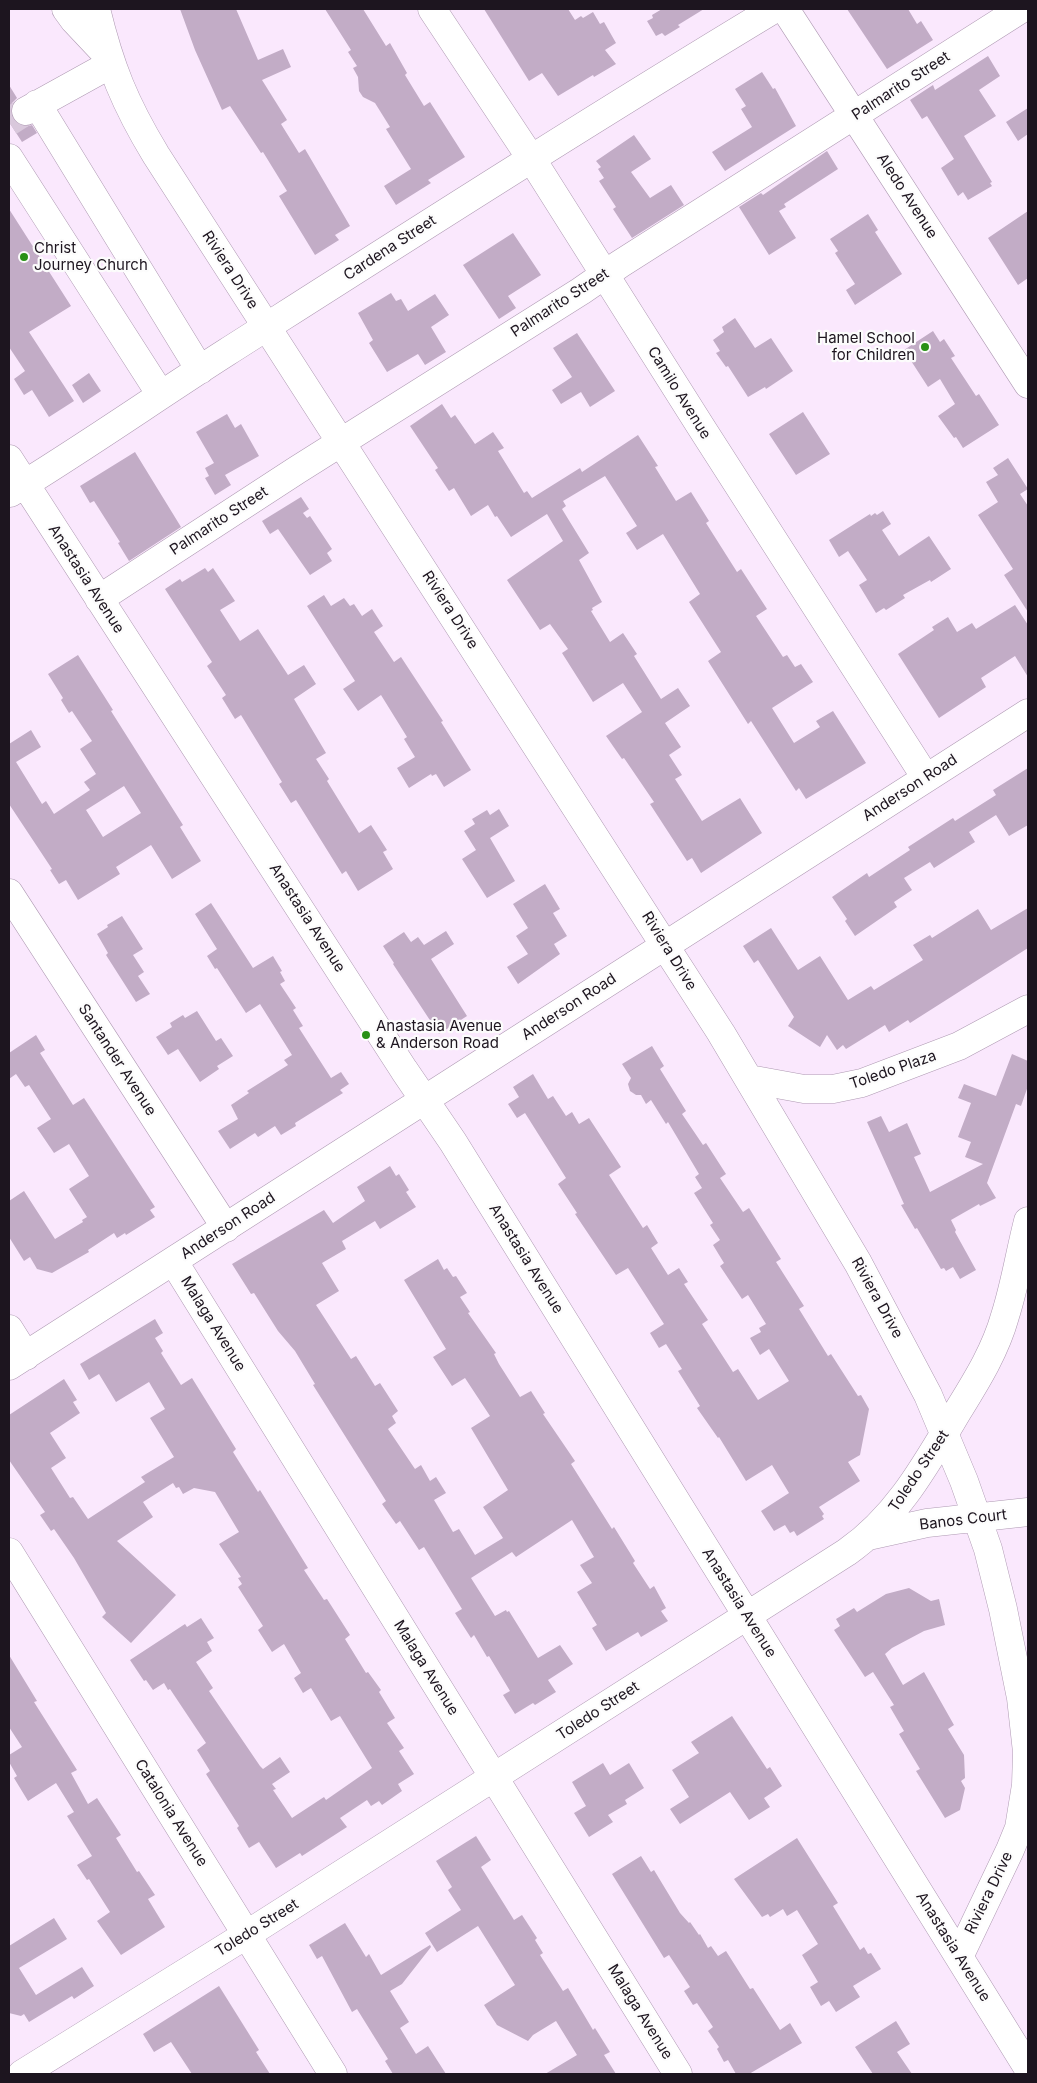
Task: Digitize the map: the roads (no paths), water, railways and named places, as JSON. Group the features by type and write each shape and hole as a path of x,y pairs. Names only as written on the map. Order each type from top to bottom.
{"street":[{"path":"66,9 109,60 31,108 200,370"},
{"name":"Riviera Drive","path":"96,9 109,60 125,100 152,148 665,945 749,1079 849,1247 890,1320 928,1395 978,1518 994,1570 1021,1698 1027,1752 1026,1797 1019,1828 959,1957"},
{"name":"Camilo Avenue","path":"432,9 531,158 926,778"},
{"name":"Cardena Street","path":"17,489 531,158 774,9"},
{"name":"Aledo Avenue","path":"785,9 1028,384"},
{"name":"Palmarito Street","path":"99,599 573,296 604,274 1021,9"},
{"path":"9,158 161,395"},
{"name":"Anastasia Avenue","path":"9,459 17,489 99,599 458,1150 1028,2068"},
{"name":"Anderson Road","path":"17,1361 1028,713"},
{"name":"Santander Avenue","path":"9,893 226,1228"},
{"name":"Toledo Plaza","path":"749,1079 804,1090 833,1090 862,1084 959,1046 1028,1009"},
{"name":"Toledo Street","path":"22,2074 494,1778 847,1552 868,1536 902,1500 986,1363 1005,1317 1028,1221"},
{"name":"Malaga Avenue","path":"174,1262 678,2074"},
{"path":"9,1329 17,1361"},
{"name":"Banos Court","path":"868,1536 918,1525 1028,1512"},
{"name":"Catalonia Avenue","path":"9,1552 332,2074"}],"tunnel":[{"path":"9,122 26,111"}],"place":[{"name":"Christ Journey Church","path":"24,257"},
{"name":"Hamel School for Children","path":"925,347"},
{"name":"Anastasia Avenue & Anderson Road","path":"366,1035"}]}
